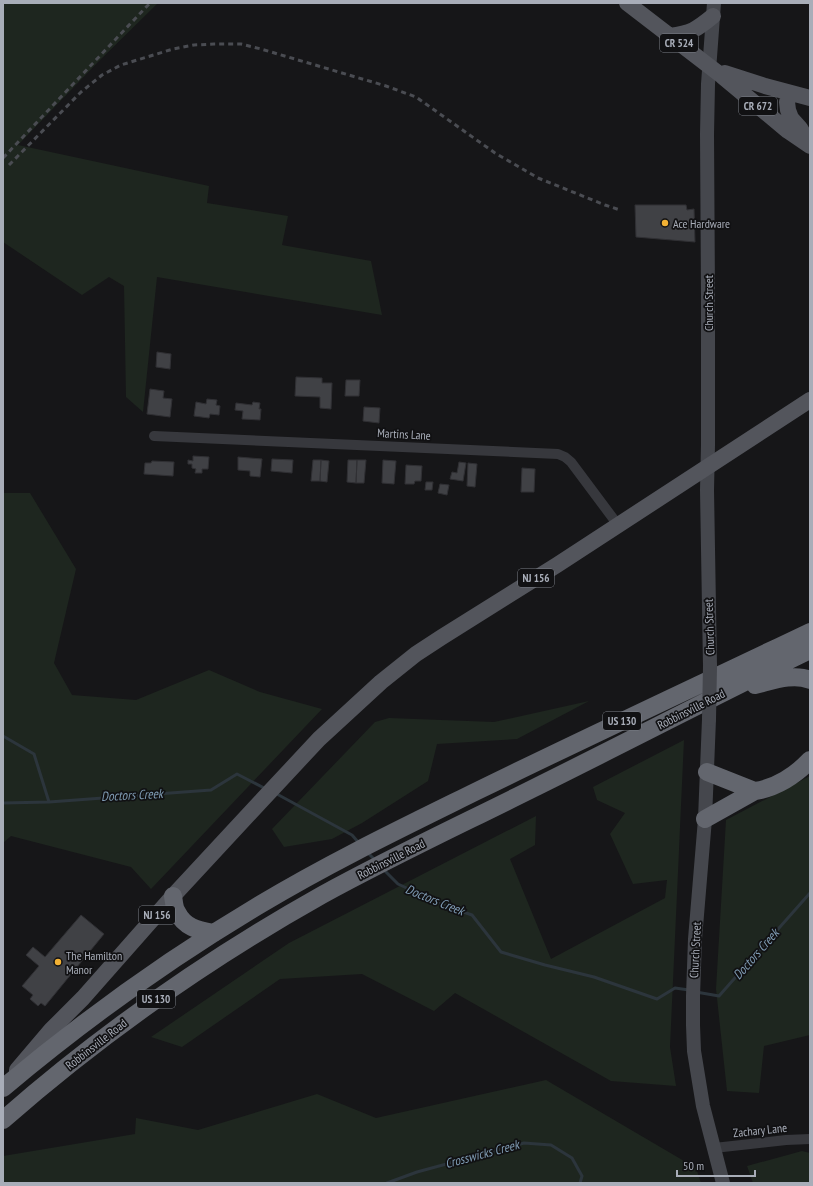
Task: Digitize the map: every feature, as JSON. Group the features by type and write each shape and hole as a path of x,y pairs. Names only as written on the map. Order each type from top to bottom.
{"highway":[{"name":"Robbinsville Road","path":"3,1087 99,1012 149,976 261,904 352,852 524,767 810,632"},
{"name":"Robbinsville Road","path":"3,1120 89,1049 168,991 270,925 369,870 723,692 810,650"},
{"path":"723,692 784,678 796,677 810,680"},
{"path":"705,819 755,791 777,785 791,776 810,760"},
{"path":"707,772 755,791"},
{"path":"173,896 176,912 184,922 196,930 214,933"}],"main road":[{"name":"CR 524","path":"627,3 709,66 744,80 810,98"},
{"path":"670,36 687,33 701,26 713,9"},
{"name":"CR 672","path":"709,66 788,131 810,146"},
{"path":"790,93 788,110 791,118 800,128 810,146"},
{"name":"NJ 156","path":"3,1087 51,1030 82,998 262,799 319,739 353,706 381,682 416,654 557,565 810,400"}],"street":[{"name":"Church Street","path":"713,9 707,127 708,268 706,490 710,666 709,719 705,819 694,966 693,1025 694,1052 703,1106 724,1183"},
{"name":"Martins Lane","path":"154,436 558,454 571,462 618,525"},
{"name":"Zachary Lane","path":"714,1148 786,1140 810,1139"}],"shaded area":[{"path":"3,3 158,3 98,62 18,145 209,186 207,203 288,216 282,245 371,261 382,315 157,277 143,412 126,397 124,286 109,277 82,295 3,242"},
{"path":"3,493 30,493 76,569 54,663 72,695 136,700 209,670 260,692 322,709 151,889 131,867 11,836 3,843"},
{"path":"589,701 517,739 437,744 428,781 362,823 332,839 284,847 272,829 375,722 389,718 494,722"},
{"path":"684,740 670,1047 676,1086 611,1081 455,993 434,1011 362,974 280,979 182,1047 151,1037 289,943 536,816 535,845 510,859 551,959 665,898 667,880 633,884 610,834 625,813 597,800 593,787"},
{"path":"810,776 810,1035 764,1046 759,1093 727,1091 716,989 726,820"},
{"path":"546,1080 696,1168 701,1183 3,1183 3,1156 135,1134 136,1118 198,1130 317,1094 376,1118"},
{"path":"802,1151 810,1153 810,1183 753,1183 747,1166"}],"building":[{"name":"Ace Hardware","path":"635,205 686,205 687,210 694,209 695,242 636,237"},
{"path":"157,352 171,354 170,369 156,367"},
{"path":"296,377 322,378 322,383 332,383 331,409 320,408 320,397 295,396"},
{"path":"346,380 360,380 359,396 345,396"},
{"path":"150,389 164,391 163,398 172,399 170,417 147,414"},
{"path":"207,399 217,400 216,405 220,406 219,415 210,414 209,418 194,416 196,402 206,404"},
{"path":"253,402 260,403 260,420 242,419 243,411 235,410 236,403 252,405"},
{"path":"364,407 380,408 379,423 363,421"},
{"path":"193,456 209,457 208,469 202,469 202,473 195,473 196,469 192,468 192,464 188,464 188,460 193,461"},
{"path":"238,457 262,459 260,477 250,476 250,471 238,470"},
{"path":"272,459 293,460 292,473 271,471"},
{"path":"313,460 321,460 320,481 311,481"},
{"path":"321,460 329,461 327,482 320,481"},
{"path":"348,460 357,460 356,483 347,482"},
{"path":"357,460 366,460 364,483 356,483"},
{"path":"383,460 396,461 394,484 382,483"},
{"path":"152,461 174,462 173,476 144,474 145,463 151,463"},
{"path":"459,462 466,463 463,481 450,479 452,472 457,473"},
{"path":"468,463 477,464 475,487 467,486"},
{"path":"406,465 422,466 421,481 415,481 414,484 405,484"},
{"path":"522,468 535,469 534,492 521,492"},
{"path":"426,482 433,482 432,490 425,490"},
{"path":"440,484 449,485 447,495 438,493"},
{"name":"The Hamilton Manor","path":"81,915 104,934 45,1006 41,1003 38,1006 30,999 33,995 22,986 39,966 26,955 33,947 45,957"}],"waterway":[{"path":"3,736 34,754 49,802"},
{"name":"Doctors Creek","path":"3,803 49,802 211,790 237,774 266,789"},
{"name":"Doctors Creek","path":"275,793 352,835 359,843"},
{"name":"Doctors Creek","path":"367,852 376,861"},
{"name":"Doctors Creek","path":"383,869 398,884 443,905 472,915 501,952 594,977 657,999 675,988 689,990"},
{"name":"Doctors Creek","path":"696,992 719,996 810,893"},
{"name":"Crosswicks Creek","path":"387,1183 417,1172 524,1143 551,1145 572,1158 582,1176 580,1183"}],"railway":[{"path":"3,158 150,3"},
{"path":"9,165 81,92 102,75 121,65 173,49 194,45 241,44 386,86 416,97 495,153 538,178 620,210"}],"place":[{"name":"Ace Hardware","path":"665,223"},
{"name":"The Hamilton Manor","path":"58,962"}]}
